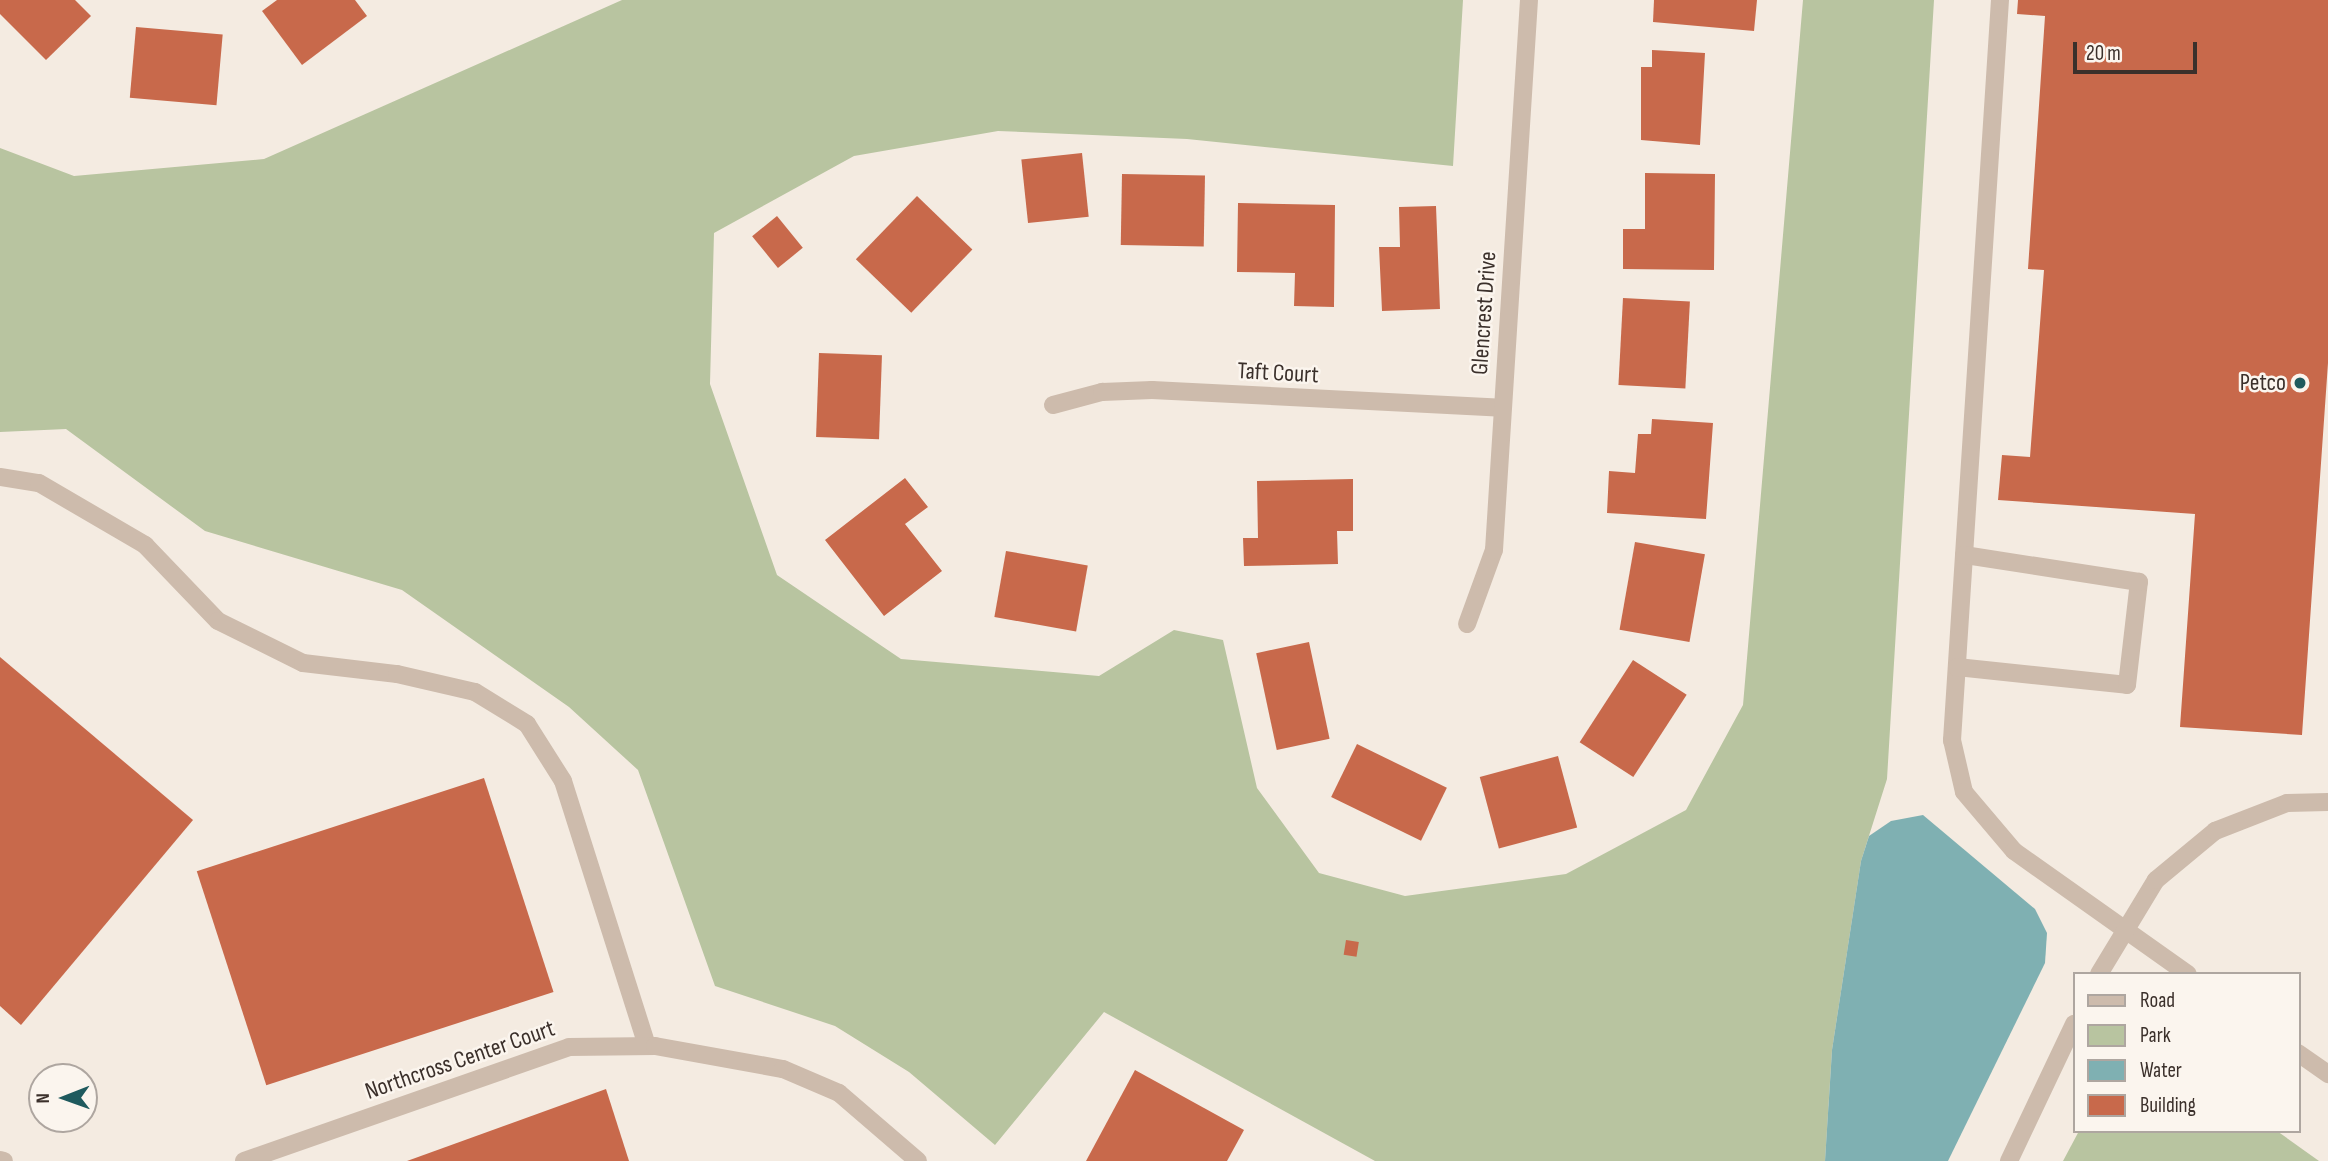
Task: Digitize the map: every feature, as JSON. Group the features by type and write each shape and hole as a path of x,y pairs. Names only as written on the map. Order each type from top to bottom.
{"street":[{"name":"Glencrest Drive","path":"1467,624 1494,550 1529,0"},
{"path":"2000,0 1952,740 1964,792 2014,851 2185,972"},
{"name":"Taft Court","path":"1053,405 1102,392 1152,390 1502,408"},
{"path":"0,477 39,483 145,545 218,621 303,663 397,674 475,692 527,724 563,781 647,1046"},
{"path":"1957,667 2127,685 2139,582 1964,555"},
{"path":"2100,972 2124,928 2156,880 2215,831 2287,803 2328,802"},
{"path":"2009,1161 2072,1028"},
{"name":"Northcross Center Court","path":"244,1161 569,1046 647,1046 783,1069 839,1093 918,1161"},
{"path":"2300,1054 2328,1074"}],"green space":[{"path":"622,0 1463,0 1453,166 1187,139 998,131 854,156 714,233 710,384 777,575 901,659 1099,676 1174,630 1223,640 1257,788 1319,873 1405,896 1566,874 1686,810 1743,705 1803,0 1934,0 1887,779 1861,861 1832,1050 1825,1161 1375,1161 1104,1012 995,1145 909,1072 835,1026 715,986 638,770 569,707 402,590 205,531 66,429 0,432 0,148 74,176 264,159"},
{"path":"2078,1133 2280,1133 2319,1161 2063,1161"}],"water":[{"path":"1923,815 2035,909 2047,933 2045,963 1948,1161 1825,1161 1832,1050 1861,861 1869,836 1891,821"}],"building":[{"path":"0,0 75,0 91,16 46,60 0,14"},
{"path":"277,0 355,0 367,16 302,65 262,11"},
{"path":"1654,0 1757,0 1754,31 1653,22"},
{"path":"2018,0 2328,0 2328,363 2302,735 2180,727 2195,514 1998,500 2002,455 2030,457 2044,270 2028,269 2045,16 2017,14"},
{"path":"136,27 223,35 216,105 130,98"},
{"path":"1652,50 1705,53 1700,145 1641,140 1641,67 1652,67"},
{"path":"1082,153 1089,217 1028,223 1021,159"},
{"path":"1645,173 1715,174 1714,270 1623,269 1623,229 1645,229"},
{"path":"1122,174 1205,175 1204,246 1121,245"},
{"path":"917,196 972,249 911,313 856,259"},
{"path":"1238,203 1335,205 1334,307 1294,306 1295,273 1237,272"},
{"path":"1436,206 1440,309 1382,311 1379,247 1400,247 1399,207"},
{"path":"777,216 803,248 778,268 752,236"},
{"path":"1623,298 1690,302 1685,388 1618,385"},
{"path":"819,353 882,355 879,439 816,437"},
{"path":"1652,419 1713,423 1706,519 1607,513 1609,471 1635,473 1638,434 1651,434"},
{"path":"905,478 928,507 905,524 942,571 884,616 825,540"},
{"path":"1353,479 1353,531 1337,531 1338,564 1244,566 1243,538 1258,538 1257,481"},
{"path":"1635,542 1705,554 1689,642 1620,630"},
{"path":"1006,551 1088,565 1076,631 994,617"},
{"path":"1309,642 1330,739 1277,750 1256,653"},
{"path":"0,657 193,820 21,1025 0,1006"},
{"path":"1633,660 1687,695 1633,777 1580,742"},
{"path":"1357,744 1447,788 1421,841 1331,797"},
{"path":"1558,756 1577,827 1499,848 1480,777"},
{"path":"484,778 554,992 266,1085 197,871"},
{"path":"1346,940 1359,942 1356,957 1344,955"},
{"path":"1135,1070 1244,1130 1227,1161 1086,1161"},
{"path":"606,1089 629,1161 407,1161"}],"place":[{"name":"Petco","path":"2300,383"}]}
